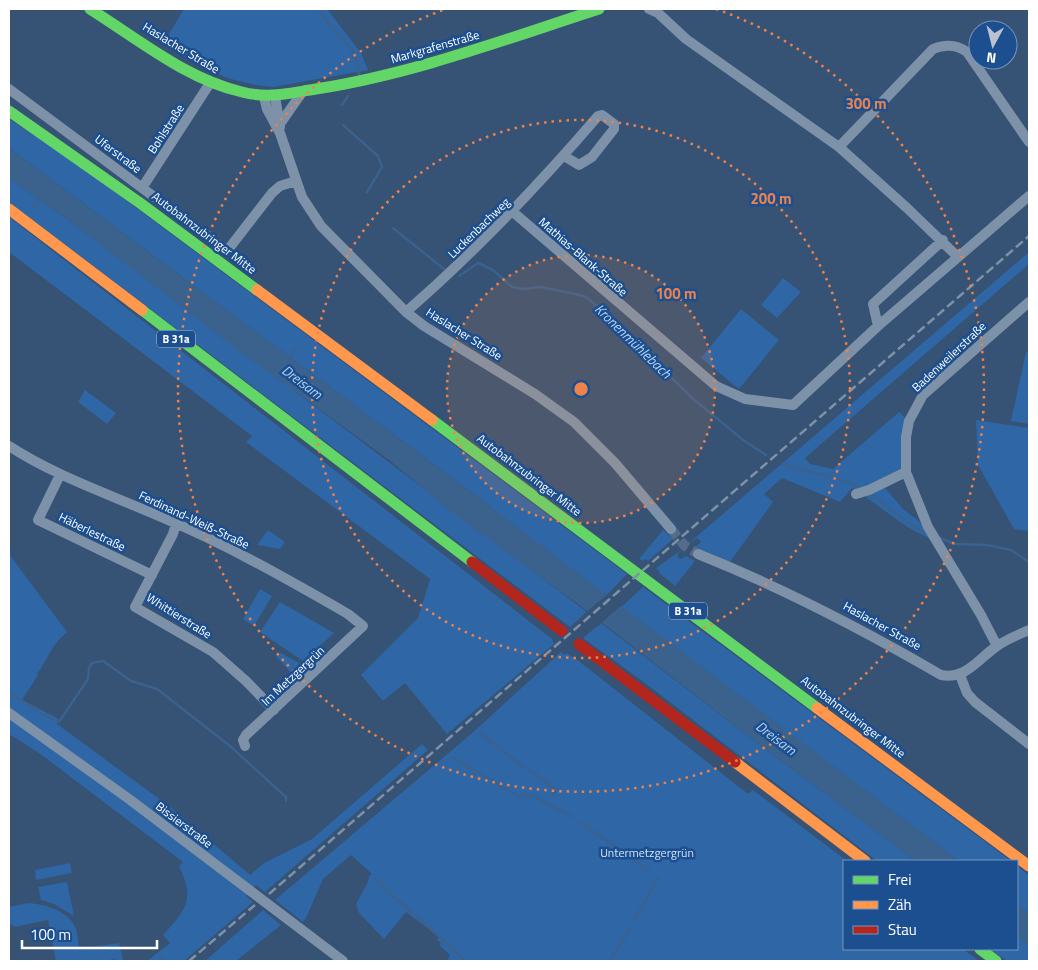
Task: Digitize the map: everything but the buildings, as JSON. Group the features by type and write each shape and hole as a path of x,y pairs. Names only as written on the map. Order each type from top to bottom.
{"main road":[{"name":"Haslacher Straße","path":"90,9 210,83 248,95 269,97"},
{"name":"Markgrafenstraße","path":"269,97 356,82 430,64 599,9"},
{"name":"Autobahnzubringer Mitte","path":"9,111 140,202 1029,866"},
{"name":"B 31a","path":"9,209 562,631"},
{"path":"579,644 864,860"},
{"path":"981,950 996,961"}],"street":[{"path":"655,10 686,39 839,147 943,240 958,257"},
{"path":"839,147 933,49 942,45 954,45 967,52 1029,142"},
{"name":"Bohlstraße","path":"142,188 210,83"},
{"name":"Uferstraße","path":"9,89 227,251 272,193 280,186 296,181"},
{"path":"280,128 303,91"},
{"name":"Haslacher Straße","path":"269,97 267,109 280,128 302,197 321,226 406,312 424,326 535,394 574,422 616,463 671,529"},
{"name":"Luckenbachweg","path":"406,312 474,252 513,212 598,116 602,115 614,124 614,128 588,161 579,165 564,156"},
{"name":"Mathias-Blank-Straße","path":"513,212 716,386 745,399 793,405 878,326 1029,196"},
{"path":"878,326 873,304 943,240"},
{"name":"Badenweilerstraße","path":"997,646 929,528 906,472 906,438 909,421 923,395 1029,302"},
{"name":"Ferdinand-Weiß-Straße","path":"9,446 60,475 176,523 234,550 348,614 363,626"},
{"path":"861,493 906,472"},
{"name":"Häberlestraße","path":"60,475 38,520 152,575"},
{"name":"Whittierstraße","path":"176,523 173,534 135,607 213,652 246,681 274,710"},
{"name":"Haslacher Straße","path":"698,554 813,604 941,675 950,677 960,675"},
{"name":"Im Metzgergrün","path":"245,746 243,740 246,735 363,626"},
{"path":"1029,630 997,646 960,675 967,693 975,702 1029,744"},
{"name":"Bissierstraße","path":"9,713 54,744 343,961"}],"green space":[{"path":"184,9 327,9 361,53 368,70 273,87 227,78 179,54 167,45 170,32"},
{"path":"9,119 72,160 627,574 606,596 468,490 9,148"},
{"path":"9,178 74,224 587,612 570,627 9,202"},
{"path":"9,217 552,639 554,644 447,734 405,683 383,701 361,675 418,618 430,579 246,442 252,436 9,252"},
{"path":"1029,252 1029,264 805,458 810,464 833,469 899,412 905,417 902,447 903,468 873,485 885,488 903,509 920,522 929,538 899,521 852,488 840,502 782,478 764,494 773,502 730,562 695,547 701,542 698,538 689,543"},
{"path":"783,278 801,292 777,318 761,305"},
{"path":"741,309 779,340 739,389 701,358"},
{"path":"1026,352 1029,353 1029,424 1011,421"},
{"path":"85,390 116,413 107,424 78,402"},
{"path":"976,420 1029,428 1029,531 1014,529 978,465"},
{"path":"268,530 285,542 280,549 257,545"},
{"path":"663,530 673,539 648,561 639,559"},
{"path":"680,551 677,556 681,559 686,556 695,561 675,586 659,573 656,568"},
{"path":"9,554 67,632 54,647 22,700 59,719 57,724 169,806 250,875 264,863 312,839 422,744 428,750 265,892 256,885 246,896 253,902 184,961 147,961 170,943 163,935 177,919 186,904 187,888 179,867 183,862 39,753 9,734"},
{"path":"643,587 1010,860 958,860 621,607"},
{"path":"260,589 272,596 254,626 243,619"},
{"path":"280,602 334,633 303,661 260,632"},
{"path":"601,623 752,739 915,860 876,860 645,683 583,638"},
{"name":"Untermetzgergrün","path":"561,652 564,655 566,653 575,658 748,794 753,790 846,860 843,860 843,950 964,950 979,961 447,961 450,955 439,945 441,943 437,940 439,937 406,912 384,939 359,913 356,904 368,882 369,876 372,874 351,855 323,879 303,922 275,900 471,734"},
{"path":"281,653 301,664 301,675 293,675 276,656"},
{"path":"70,863 72,873 36,880 35,870"},
{"path":"1018,867 1029,875 1029,913 1018,905"},
{"path":"67,882 74,916 54,904 41,900 38,887"},
{"path":"28,903 49,907 68,917 76,929 79,949 119,943 123,959 120,961 112,959 109,961 56,961 48,920 15,927 9,923 9,907"},
{"path":"263,910 281,925 236,961 205,961"},
{"path":"1018,936 1029,945 1029,961 1007,961 991,950 1018,950"}],"water":[{"name":"Dreisam","path":"9,148 468,490 958,860 915,860 752,739 582,607 452,512 389,460 234,347 74,224 9,178"},
{"path":"1018,905 1029,913 1029,945 1018,936"}],"pier":[{"path":"608,594 622,605 599,625 585,613"}],"waterway":[{"name":"Kronenmühlebach","path":"319,9 329,24 353,51 360,77"},
{"name":"Kronenmühlebach","path":"342,105 348,96"},
{"name":"Kronenmühlebach","path":"343,125 378,156 382,167 367,192"},
{"path":"33,207 42,200"},
{"name":"Kronenmühlebach","path":"393,228 444,269"},
{"name":"Kronenmühlebach","path":"459,276 478,263 493,270 512,287 524,289 541,287 584,296 605,312 691,397 743,440 766,455"},
{"path":"290,361 294,349"},
{"name":"Kronenmühlebach","path":"783,464 843,480 862,489"},
{"name":"Kronenmühlebach","path":"869,493 904,520 928,533"},
{"name":"Kronenmühlebach","path":"940,538 955,544 987,545 1011,550 1029,562"},
{"path":"41,713 59,722 88,679 89,668 92,663 103,661 131,681 157,689 230,746 286,797 286,801"},
{"path":"9,693 37,710"},
{"path":"480,733 524,767"},
{"path":"453,758 518,796 531,795 573,817"},
{"path":"530,770 556,790 552,796"},
{"path":"580,822 649,871"},
{"path":"634,921 658,878"},
{"path":"375,879 465,961"},
{"path":"610,961 630,928"},
{"path":"159,961 163,958"}],"tunnel":[{"path":"671,529 685,546 698,554"}],"railway":[{"path":"269,894 1029,236"},
{"path":"189,961 255,905"}],"traffic: fast":[{"path":"90,9 163,57 201,78 242,92 261,95 288,94 316,89 424,65 599,9"},
{"path":"9,111 140,203 257,290"},
{"path":"142,310 472,562"},
{"path":"432,420 817,708"},
{"path":"981,950 996,961"}],"traffic: slow":[{"path":"9,209 142,310"},
{"path":"257,290 432,420"},
{"path":"817,708 1029,866"},
{"path":"735,762 864,860"}],"traffic: jam":[{"path":"472,562 562,631"},
{"path":"579,644 735,762"}]}
